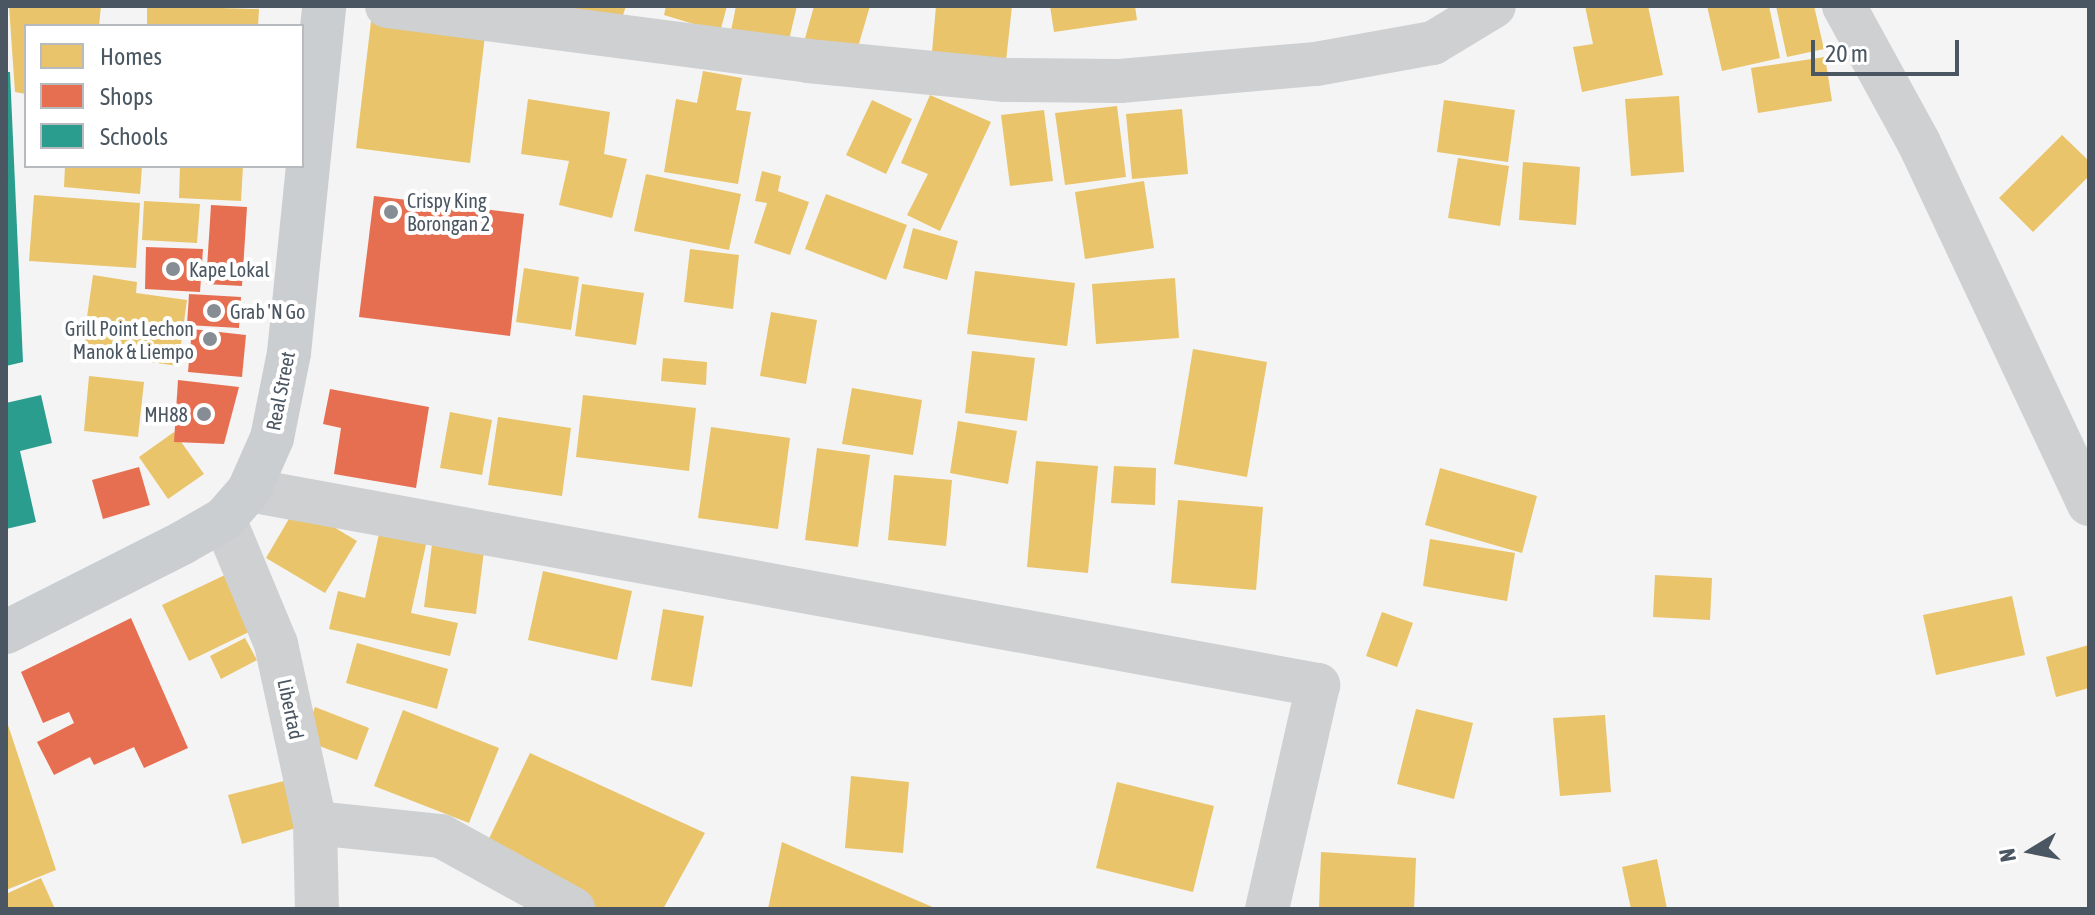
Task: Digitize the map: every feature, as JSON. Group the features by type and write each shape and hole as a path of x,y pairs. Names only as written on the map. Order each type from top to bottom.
{"main road":[{"name":"Real Street","path":"236,504 272,438 289,353 324,6"},
{"path":"6,632 134,571 236,504"}],"street":[{"path":"387,6 808,61 1005,80 1120,81 1316,64 1433,43 1494,6"},
{"path":"1844,6 1919,143 2089,504"},
{"name":"Libertad","path":"236,504 276,644 315,823 317,909"},
{"path":"236,504 1318,685 1267,909"},
{"path":"315,823 441,836 573,909"}],"building: Homes":[{"path":"9,6 101,6 99,24 24,24 24,94 15,92"},
{"path":"147,6 259,9 258,24 147,24"},
{"path":"563,6 626,6 620,24"},
{"path":"666,6 727,6 720,32 664,15"},
{"path":"736,6 797,6 788,44 731,31"},
{"path":"814,6 870,6 855,57 804,42"},
{"path":"936,6 1012,6 1006,61 932,52"},
{"path":"1050,6 1135,6 1137,20 1054,32"},
{"path":"1585,6 1648,6 1663,75 1582,92 1573,47 1593,44"},
{"path":"1707,6 1769,6 1780,58 1722,71"},
{"path":"1776,6 1814,6 1824,49 1787,57"},
{"path":"372,13 486,27 470,163 356,148"},
{"path":"1825,57 1832,101 1758,113 1751,68"},
{"path":"703,71 742,78 736,110 751,112 738,184 664,172 676,99 697,103"},
{"path":"930,95 991,122 940,231 907,215 928,174 901,163"},
{"path":"1679,96 1684,172 1631,176 1625,99"},
{"path":"528,99 610,112 604,154 627,159 612,218 559,205 569,161 521,154"},
{"path":"872,100 912,119 886,174 846,155"},
{"path":"1444,100 1515,110 1508,162 1437,152"},
{"path":"1117,106 1126,177 1065,185 1055,113"},
{"path":"1182,109 1188,174 1132,179 1126,114"},
{"path":"1044,110 1053,181 1010,186 1001,115"},
{"path":"2062,135 2089,161 2089,176 2033,232 1999,198"},
{"path":"1458,158 1509,166 1500,226 1448,218"},
{"path":"1523,162 1580,167 1576,225 1519,220"},
{"path":"65,168 142,168 140,194 64,187"},
{"path":"180,168 243,168 241,201 179,198"},
{"path":"762,171 781,176 778,191 809,202 790,255 754,243 767,203 755,201"},
{"path":"646,174 741,194 729,250 634,231"},
{"path":"1144,181 1154,248 1085,259 1075,192"},
{"path":"826,194 907,225 886,280 805,249"},
{"path":"34,195 140,203 136,268 29,261"},
{"path":"144,201 200,204 197,243 142,240"},
{"path":"913,228 958,241 947,280 903,268"},
{"path":"690,249 739,255 733,309 684,302"},
{"path":"524,268 579,277 571,330 516,322"},
{"path":"975,271 1075,283 1067,346 967,334"},
{"path":"93,275 137,282 136,293 187,300 178,366 82,352"},
{"path":"1175,278 1179,338 1096,344 1092,284"},
{"path":"582,284 644,293 636,345 575,336"},
{"path":"771,312 817,320 806,384 760,376"},
{"path":"1193,349 1267,362 1247,477 1174,464"},
{"path":"972,351 1035,358 1027,421 965,413"},
{"path":"663,358 707,362 706,385 661,381"},
{"path":"89,376 144,382 138,437 84,431"},
{"path":"852,388 922,400 913,455 842,444"},
{"path":"583,395 696,408 689,471 576,457"},
{"path":"450,412 492,420 482,475 440,468"},
{"path":"498,417 571,428 562,496 488,485"},
{"path":"958,421 1017,431 1008,484 950,473"},
{"path":"711,427 790,438 778,529 698,518"},
{"path":"174,432 204,474 168,499 139,457"},
{"path":"817,448 870,455 858,547 805,540"},
{"path":"1036,461 1098,466 1088,573 1027,567"},
{"path":"1114,466 1156,468 1155,505 1111,503"},
{"path":"1440,468 1537,496 1522,553 1425,525"},
{"path":"894,475 952,480 946,546 888,540"},
{"path":"1178,500 1263,507 1256,590 1171,583"},
{"path":"297,505 357,541 325,593 266,558"},
{"path":"382,520 429,531 411,613 458,623 450,656 329,629 338,591 365,598"},
{"path":"433,537 485,543 476,614 424,607"},
{"path":"1430,539 1515,553 1507,601 1423,586"},
{"path":"543,571 632,591 617,660 528,640"},
{"path":"227,574 255,629 189,661 162,605"},
{"path":"1655,575 1712,578 1710,620 1653,617"},
{"path":"2012,596 2025,655 1936,675 1923,615"},
{"path":"663,609 704,616 692,687 651,680"},
{"path":"1382,612 1413,623 1397,667 1366,656"},
{"path":"245,638 257,660 221,679 210,656"},
{"path":"357,643 448,669 437,709 346,683"},
{"path":"2089,645 2089,688 2056,697 2046,657"},
{"path":"315,707 369,728 357,760 303,740"},
{"path":"1416,709 1473,723 1454,799 1397,784"},
{"path":"403,710 499,748 469,823 374,786"},
{"path":"1605,715 1611,792 1560,796 1553,718"},
{"path":"6,719 56,870 6,890"},
{"path":"530,753 705,833 663,909 585,909 484,849"},
{"path":"851,776 909,782 903,853 845,848"},
{"path":"284,781 296,828 242,844 228,795"},
{"path":"1117,782 1214,806 1193,892 1096,868"},
{"path":"782,842 937,909 768,909"},
{"path":"1321,852 1416,858 1414,909 1319,909"},
{"path":"1657,859 1667,909 1631,909 1622,867"},
{"path":"41,878 55,909 6,909 6,894"}],"building: Shops":[{"path":"374,196 524,214 510,336 359,317"},
{"path":"211,205 247,207 242,286 206,284"},
{"name":"Kape Lokal","path":"146,247 203,249 200,292 145,289"},
{"name":"Grab 'N Go","path":"189,294 241,297 239,328 187,325"},
{"path":"192,329 246,335 242,377 188,372"},
{"name":"MH88","path":"178,380 239,387 224,444 174,442"},
{"path":"330,389 429,407 416,488 334,474 341,428 323,424"},
{"path":"139,467 150,505 103,519 92,480"},
{"path":"131,618 188,748 144,768 134,747 94,765 90,757 54,775 37,742 74,723 69,712 43,723 21,672"}],"building: Schools":[{"path":"6,72 10,72 23,362 6,366"},
{"path":"41,395 52,443 20,451 36,522 6,529 6,403"}],"place":[{"name":"Crispy King Borongan 2","path":"391,212"},
{"name":"Kape Lokal","path":"173,269"},
{"name":"Grab 'N Go","path":"214,311"},
{"name":"Grill Point Lechon Manok & Liempo","path":"210,339"},
{"name":"MH88","path":"204,414"}]}
